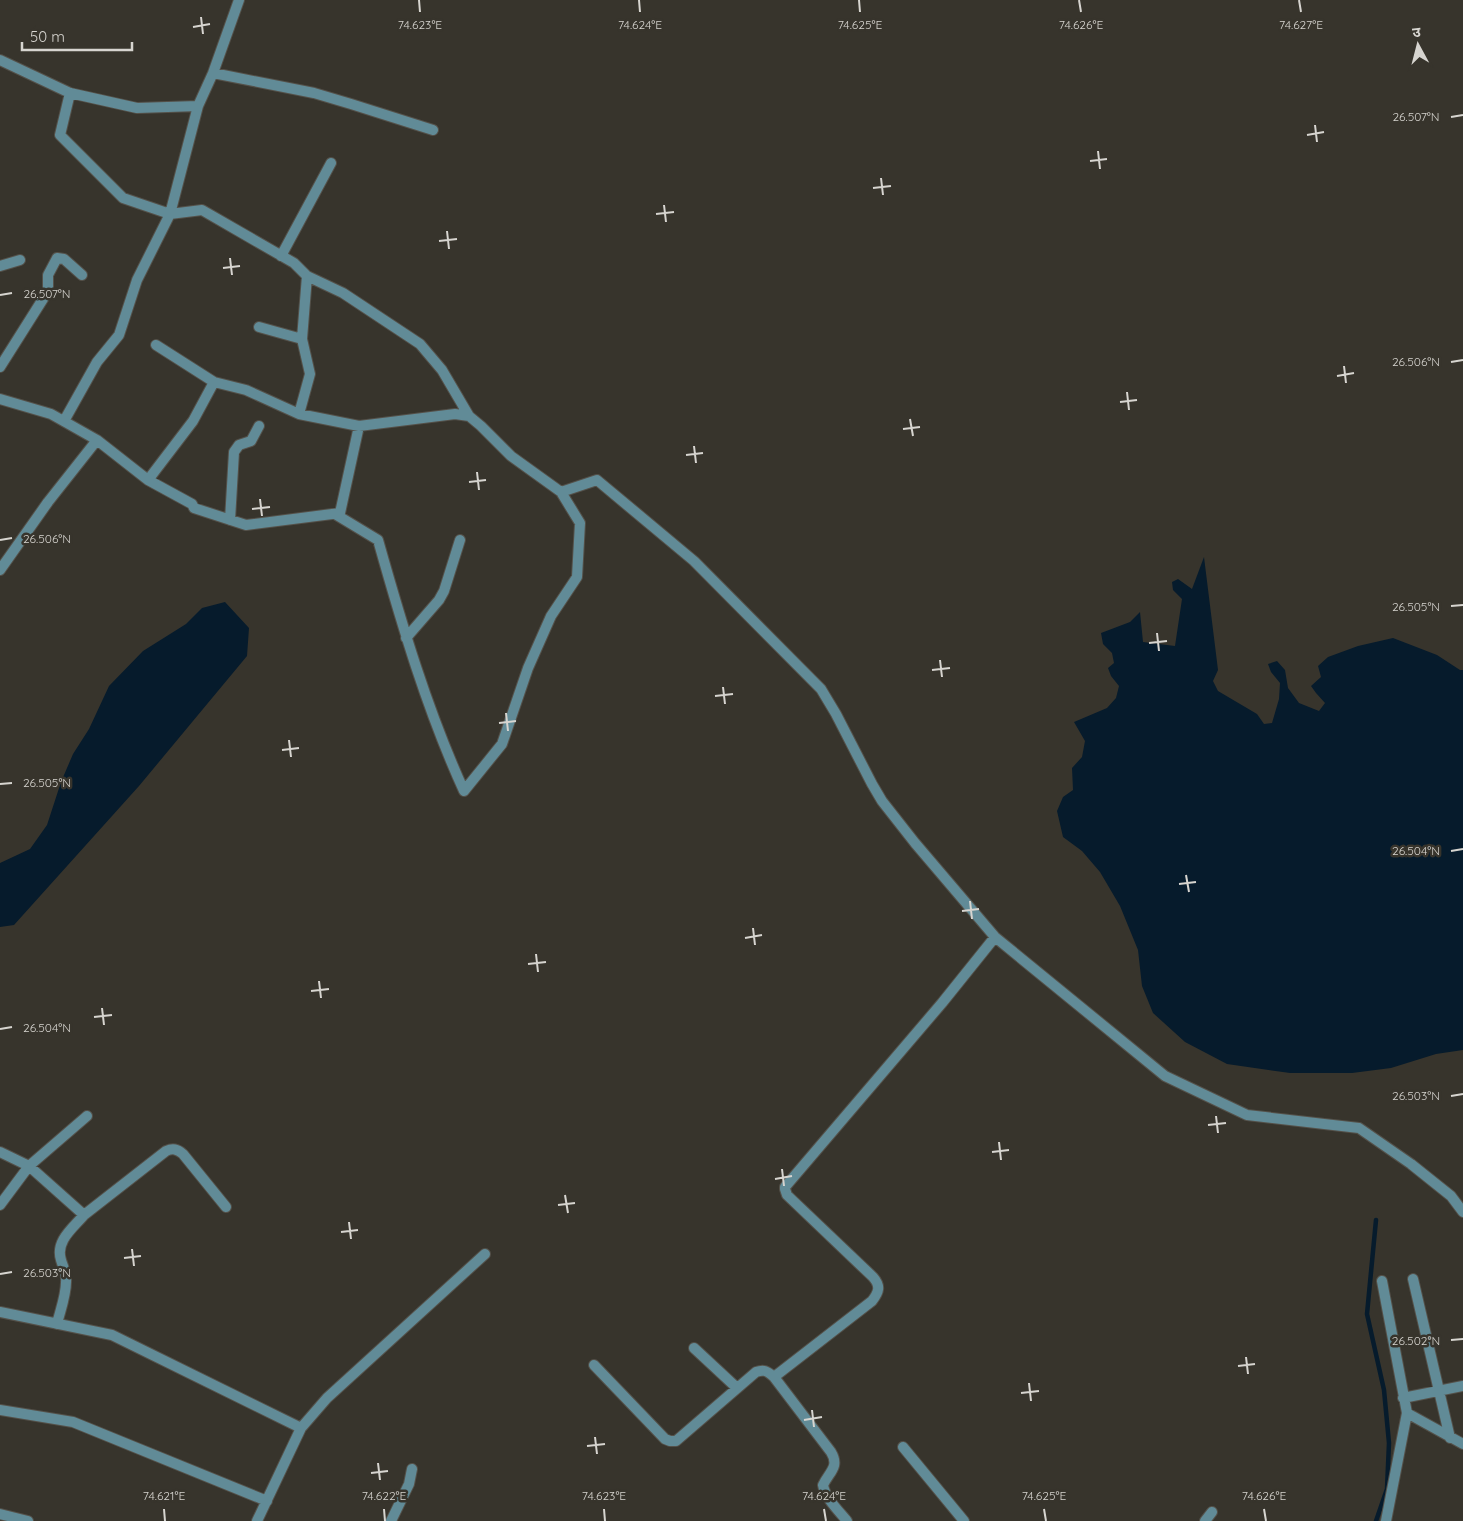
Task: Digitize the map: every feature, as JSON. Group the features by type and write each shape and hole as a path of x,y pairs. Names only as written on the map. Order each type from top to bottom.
{"street":[{"path":"64,422 97,362 119,335 137,280 170,214 198,106 214,73 239,0"},
{"path":"0,60 70,93 137,108 198,106"},
{"path":"214,73 314,93 433,130"},
{"path":"70,93 60,135 123,198 170,214 202,210 282,256 307,276 343,294 420,344 442,370 469,416 511,456 561,492 580,523 577,576 551,616 528,668 502,744 464,791 450,760 406,638 378,540 335,514"},
{"path":"282,256 331,162"},
{"path":"0,367 48,291 48,275 57,258 64,259 82,275"},
{"path":"0,266 20,260"},
{"path":"299,414 310,374 302,339 307,276"},
{"path":"259,327 302,339"},
{"path":"156,345 214,382 246,390 299,414 359,426 455,414 469,416"},
{"path":"148,480 193,421 214,382"},
{"path":"0,399 51,414 97,440 148,480 192,504 194,508 246,525 340,513 359,426"},
{"path":"230,520 234,452 239,445 251,441 259,426"},
{"path":"0,570 48,502 97,440"},
{"path":"561,492 597,480 694,561 821,689 882,801 995,937 1165,1076 1247,1115 1359,1128 1450,1196 1463,1212"},
{"path":"406,638 439,600 444,591 460,540"},
{"path":"774,1377 872,1301 879,1286 873,1277 787,1195 785,1187 942,1003 995,937"},
{"path":"0,1205 29,1166 87,1116"},
{"path":"57,1324 66,1284 59,1246 63,1239 84,1215 166,1150 175,1149 183,1154 226,1206"},
{"path":"0,1152 29,1166 84,1215"},
{"path":"258,1521 301,1428 328,1398 485,1254"},
{"path":"1413,1279 1450,1438"},
{"path":"1382,1281 1407,1413 1386,1521"},
{"path":"0,1312 112,1335 301,1428"},
{"path":"694,1348 737,1388"},
{"path":"594,1365 665,1439 670,1441 676,1440 756,1372 767,1371 774,1377 835,1458 833,1470 823,1485 829,1499 847,1521"},
{"path":"1403,1398 1463,1386"},
{"path":"0,1410 73,1422 267,1501"},
{"path":"1407,1413 1463,1444"},
{"path":"903,1447 964,1521"},
{"path":"391,1521 409,1484 412,1469"},
{"path":"1205,1521 1212,1512"},
{"path":"0,1514 28,1521"}],"water":[{"path":"1204,557 1218,670 1213,681 1218,691 1257,714 1264,724 1272,723 1279,699 1280,683 1271,672 1268,664 1277,661 1285,670 1288,688 1299,703 1319,711 1325,703 1311,686 1321,677 1318,666 1328,657 1358,646 1393,638 1437,655 1463,670 1463,1050 1436,1054 1391,1068 1352,1073 1290,1073 1227,1064 1185,1042 1153,1013 1142,986 1138,950 1120,906 1100,872 1082,851 1063,837 1057,811 1063,797 1073,790 1072,768 1082,757 1085,741 1074,722 1107,708 1116,698 1119,686 1111,676 1108,668 1114,663 1112,653 1103,644 1101,633 1130,622 1140,612 1143,642 1175,646 1182,599 1173,590 1172,582 1178,579 1192,589"},
{"path":"225,602 249,628 247,656 139,786 14,925 0,927 0,863 30,849 47,825 61,782 73,754 89,729 109,686 143,651 186,624 202,608"}],"waterway":[{"path":"1376,1220 1367,1314 1384,1390 1389,1443 1387,1489 1376,1521"}]}
